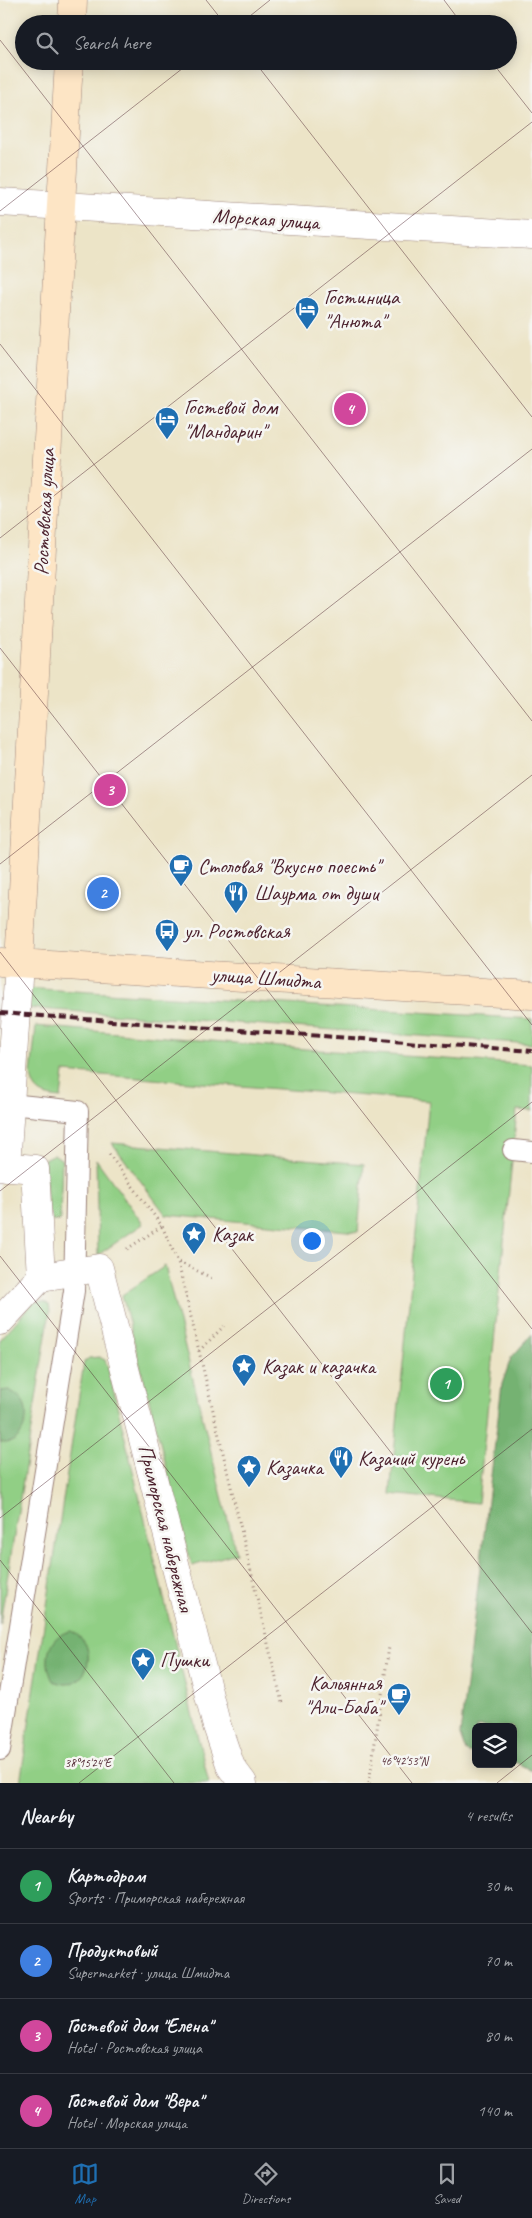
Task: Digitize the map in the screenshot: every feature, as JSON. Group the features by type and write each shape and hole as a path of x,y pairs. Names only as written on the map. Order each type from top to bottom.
{"street":[{"path":"72,15 73,0"},
{"name":"Ростовская улица","path":"10,962 69,70"},
{"name":"Морская улица","path":"0,202 532,235"},
{"path":"10,962 9,1111 3,1166 34,1169 41,1277"},
{"name":"улица Шмидта","path":"10,962 532,995"},
{"path":"0,1321 41,1277 87,1270"},
{"name":"Приморская набережная","path":"87,1270 216,1723 231,1767 243,1783"}],"lane":[{"path":"0,1750 72,1301 87,1270 78,1111 9,1111"}],"path":[{"path":"78,1111 162,1226 178,1262 282,1703"},
{"path":"87,1270 162,1226"},
{"path":"178,1262 214,1279"},
{"path":"199,1351 224,1326"},
{"path":"369,1783 389,1647"}],"green space":[{"path":"25,988 532,1019 532,1044 25,1008"},
{"path":"36,1026 305,1049 532,1065 532,1111 517,1110 478,1503 390,1494 429,1101 64,1072 61,1098 49,1096 40,1093 32,1080"},
{"path":"112,1143 364,1164 358,1232 166,1215"},
{"path":"54,1154 62,1160 60,1221 49,1220 44,1159"},
{"path":"96,1159 143,1224 98,1255"},
{"path":"165,1266 236,1553 192,1566 122,1295"},
{"path":"34,1301 45,1302 49,1305 50,1311 0,1624 0,1340"},
{"path":"532,1334 532,1771 517,1763 517,1723 472,1723 472,1754 466,1752 460,1735 502,1384 511,1358"},
{"path":"99,1357 105,1360 108,1368 209,1783 20,1783 84,1362 89,1358"},
{"path":"9,1390 23,1401 26,1420 18,1438 7,1443 0,1442 0,1391"},
{"path":"71,1631 85,1643 88,1660 85,1672 77,1681 64,1684 53,1681 48,1666 49,1650 57,1638"}],"railway":[{"path":"0,1013 532,1051"}],"place":[{"name":"Гостиница \"Анюта\"","path":"307,330"},
{"name":"Гостевой дом \"Вера\"","path":"350,409"},
{"name":"Гостевой дом \"Мандарин\"","path":"167,440"},
{"name":"Гостевой дом \"Елена\"","path":"110,790"},
{"name":"Столовая \"Вкусно поесть\"","path":"181,887"},
{"name":"Продуктовый","path":"103,893"},
{"name":"Шаурма от души","path":"236,914"},
{"name":"ул. Ростовская","path":"167,952"},
{"name":"Казак","path":"194,1255"},
{"name":"Картодром","path":"446,1384"},
{"name":"Казак и казачка","path":"244,1387"},
{"name":"Казачий курень","path":"341,1479"},
{"name":"Казачка","path":"249,1488"},
{"name":"Пушки","path":"143,1681"},
{"name":"Кальянная \"Али-Баба\"","path":"399,1716"}]}
